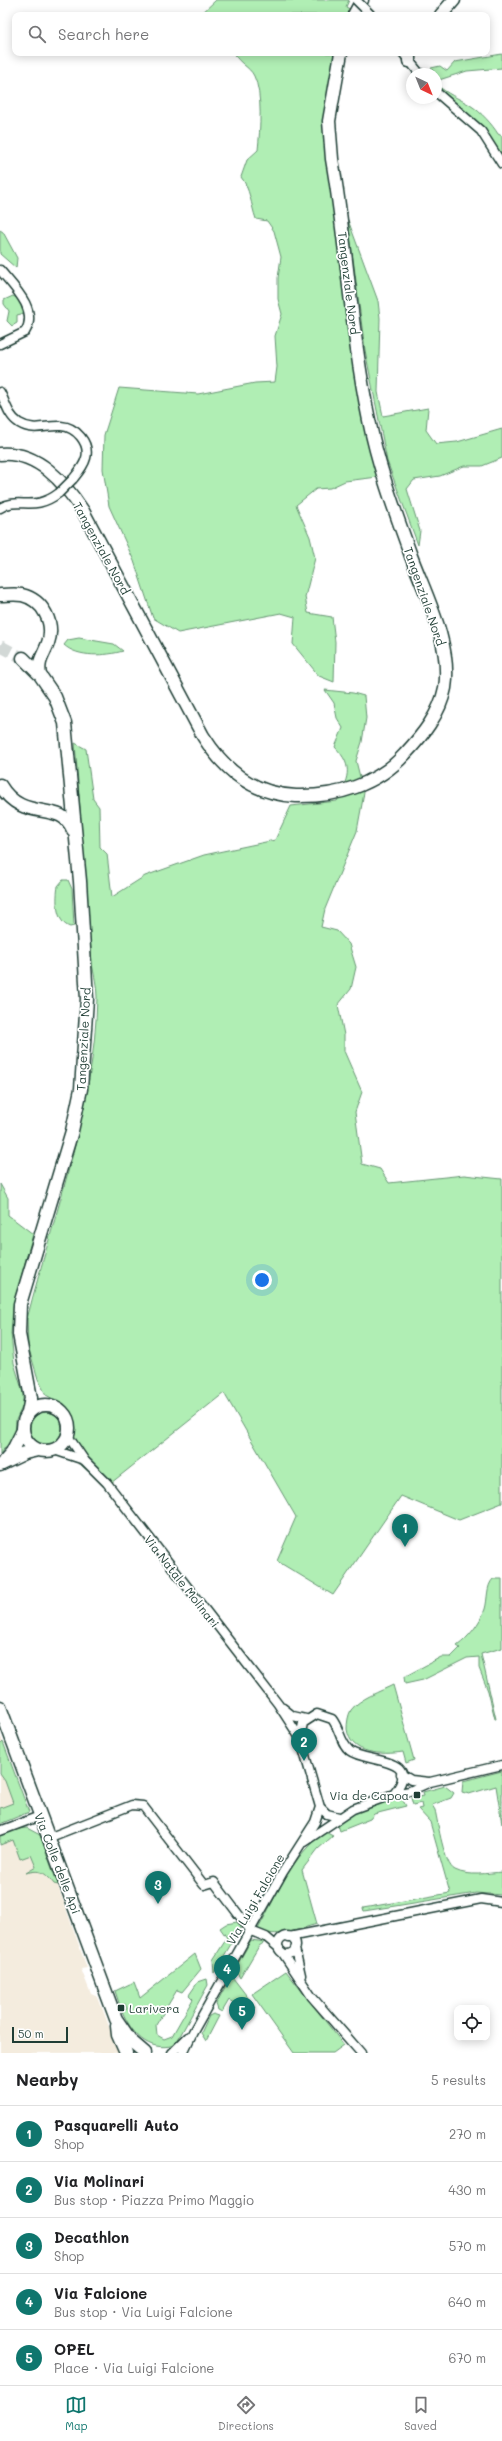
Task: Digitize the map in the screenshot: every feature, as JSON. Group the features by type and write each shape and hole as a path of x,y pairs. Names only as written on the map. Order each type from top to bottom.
{"main road":[{"path":"356,12 362,0"},
{"path":"444,12 454,0"},
{"name":"Tangenziale Nord","path":"0,454 16,455 39,464 58,477 69,490 83,510 216,757 241,779 274,793 291,796 315,797 338,793 360,786 381,775 399,761 415,743 437,710 444,689 446,669 436,623 393,504 369,420 332,159 329,121 340,56"},
{"path":"0,595 27,597 43,610 50,630 48,644 41,656 40,675"},
{"name":"Tangenziale Nord","path":"28,1413 31,1398 19,1334 20,1304 72,1131 81,1089 87,999 80,881 74,831 65,723 55,697 40,675 24,659 41,656"},
{"path":"0,785 14,803 26,809 52,812 66,818 74,831"},
{"path":"52,812 68,802 71,790"},
{"name":"Tangenziale Nord","path":"28,1377 48,1405"},
{"path":"48,1405 61,1410 66,1415 69,1429 68,1436 60,1447 54,1450 38,1450 24,1453 1,1464 12,1452 22,1432 24,1419 34,1408 48,1405"},
{"path":"22,1432 25,1440 38,1450"},
{"name":"Via Colle delle Api","path":"0,1708 116,2019 118,2035 126,2053"},
{"name":"Via Colle delle Api","path":"116,2019 131,2041 145,2053"}],"street":[{"path":"356,0 368,12"},
{"path":"407,56 416,68"},
{"path":"442,97 480,131 502,164"},
{"path":"0,270 28,306 30,319 24,332 0,344"},
{"path":"0,392 9,413 20,423 34,429 61,426 70,428 84,440 87,451 86,459 73,479 59,493 48,501 38,505 16,503 0,508"},
{"name":"Via Natale Molinari","path":"68,1436 85,1461 107,1483 278,1704 300,1738 320,1807"},
{"name":"Via Natale Molinari","path":"54,1450 85,1461"},
{"name":"Via Natale Molinari","path":"278,1704 294,1716 306,1719"},
{"path":"300,1738 299,1731 306,1719 317,1714 329,1716 336,1724 342,1742 351,1752 365,1758 388,1761 397,1766 401,1774 411,1780 430,1782 502,1765"},
{"path":"394,1794 398,1789 401,1774"},
{"name":"Via Luigi Falcione","path":"304,1842 339,1817 367,1803 394,1794 410,1791 430,1782"},
{"path":"48,1838 132,1805 143,1806 204,1885 214,1882 251,1930 266,1937 288,1954 309,1934"},
{"path":"320,1807 327,1814 339,1817"},
{"name":"Via Luigi Falcione","path":"183,2053 193,2032 283,1872 316,1822 320,1807"},
{"path":"0,1831 40,1816"},
{"path":"266,1937 286,1937 309,1934 481,1899 502,1902"},
{"path":"286,1937 294,1940 303,1982"},
{"path":"286,1937 279,1942 281,1950 329,2018 361,2053"},
{"name":"Via Luigi Falcione","path":"172,2053 193,2032"}],"shaded area":[{"path":"0,1734 29,1812 0,1824"},
{"path":"27,1828 40,1835 87,1968 81,1969 91,1994 98,1997 119,2053 0,2053 0,1836 18,1829"}],"green space":[{"path":"216,0 349,0 346,7 353,11 352,12 203,12"},
{"path":"502,54 502,68 467,71 442,79 442,68 431,68 440,66 447,71 455,62"},
{"path":"236,56 337,56 325,111 331,184 378,477 345,481 330,488 316,489 296,505 310,537 315,558 305,597 308,613 332,617 335,642 334,682 319,676 293,644 295,617 281,613 178,633 153,618 134,561 109,506 103,469 104,435 119,388 198,394 255,383 275,382 277,367 275,336 282,314 278,299 278,278 281,257 274,231 267,221 256,219 248,191 241,177 247,160 258,150 260,102 259,92 254,76 250,70 238,60"},
{"path":"442,88 474,108 486,118 498,134 502,136 502,157 442,95"},
{"path":"348,220 378,301 380,318 378,392 383,416 428,408 426,430 436,444 457,442 502,429 502,458 482,466 464,466 440,476 414,480 407,489 420,531 418,545 387,461 365,350"},
{"path":"0,230 3,232 17,258 16,268 0,254"},
{"path":"13,296 22,301 25,313 17,315 17,323 12,326 7,321 9,311 4,304 4,300"},
{"path":"79,638 114,644 123,651 92,655 77,652 64,645 68,640"},
{"path":"325,690 353,693 364,696 366,718 362,742 356,761 364,793 357,831 325,909 321,927 337,931 349,944 356,967 351,989 338,1005 344,1035 344,1051 362,1092 355,1112 362,1164 380,1169 389,1183 464,1175 502,1179 502,1503 459,1520 401,1496 333,1595 277,1561 296,1517 224,1393 106,1487 81,1465 81,1449 75,1440 73,1421 70,1414 62,1404 46,1395 38,1379 28,1346 27,1319 81,1119 95,1038 97,993 92,964 75,743 86,749 93,799 99,807 100,847 107,854 112,897 145,876 204,855 275,840 291,806 337,801 344,786 347,773 345,761 335,747 343,728 337,718 334,703"},
{"path":"63,880 68,880 72,889 74,926 70,927 65,924 59,915 57,903 58,886"},
{"path":"0,1184 8,1198 8,1215 33,1234 13,1306 11,1334 14,1363 23,1393 23,1405 16,1420 15,1435 0,1454"},
{"path":"46,1412 52,1413 59,1419 62,1428 61,1434 55,1441 46,1444 40,1443 33,1437 30,1428 31,1422 37,1415"},
{"path":"493,1579 502,1579 502,1648 481,1654 496,1719 488,1691 479,1668 479,1657 467,1658 423,1680 405,1684 404,1677 441,1657 451,1657 460,1648 457,1646 474,1629 483,1614 489,1585"},
{"path":"393,1685 414,1760 406,1763 403,1752 377,1753 360,1748 349,1738 347,1729 349,1714 359,1702"},
{"path":"3,1742 29,1812 0,1824 0,1808 13,1803 5,1781 0,1774 0,1745"},
{"path":"502,1771 502,1824 496,1786 469,1794 462,1792 463,1781"},
{"path":"445,1786 454,1793 451,1798 432,1805 435,1810 442,1843 451,1867 460,1872 466,1873 478,1874 502,1872 502,1895 476,1893 364,1911 363,1908 450,1893 430,1822 418,1809 422,1808 421,1803 413,1805 411,1798 414,1794 415,1798 424,1796 423,1792"},
{"path":"401,1797 406,1806 374,1814 370,1819 340,1831 337,1822 354,1812"},
{"path":"27,1828 40,1835 58,1885 54,1884 42,1872 35,1871 26,1873 36,1867 31,1855 20,1859 13,1840 0,1845 0,1836 18,1829"},
{"path":"325,1832 333,1836 318,1849 302,1870 317,1924 280,1934 272,1934 258,1929 294,1864 313,1841"},
{"path":"237,1922 241,1927 214,1973 213,1960 227,1938 220,1928 226,1924"},
{"path":"251,1940 265,1942 259,1946 240,1978 235,1969"},
{"path":"195,1954 201,1969 182,1992 177,1990 156,2025 157,2035 164,2039 172,2036 193,1999 189,1995 198,1982 207,1979 208,1985 175,2045 165,2047 156,2046 141,2039 126,2019 122,2011 127,2009 125,2004 120,2006 115,1991 134,1982 140,1998"},
{"path":"286,1971 344,2045 333,2053 294,2053 252,1994"},
{"path":"230,1978 233,1978 256,2008 245,2010 229,2000 222,2012 218,2010 216,2004"},
{"path":"213,2014 219,2016 206,2041 201,2033 209,2016"}],"tunnel":[{"path":"0,646 23,658"}],"place":[{"name":"Pasquarelli Auto","path":"405,1547"},
{"name":"Via Molinari","path":"304,1761"},
{"name":"Via de Capoa","path":"417,1795"},
{"name":"Decathlon","path":"158,1904"},
{"name":"Via Falcione","path":"227,1988"},
{"name":"Larivera","path":"121,2008"},
{"name":"OPEL","path":"242,2030"}]}
